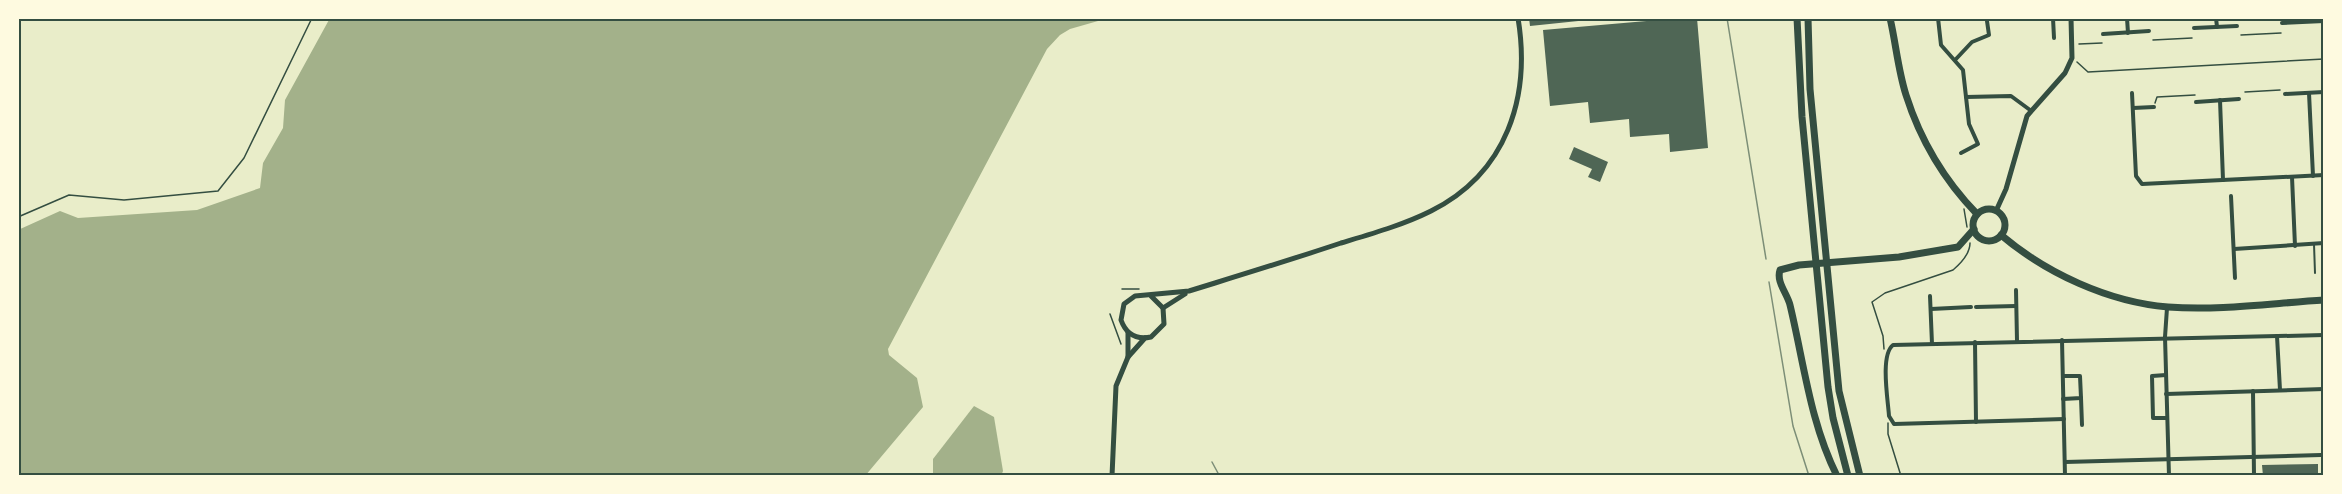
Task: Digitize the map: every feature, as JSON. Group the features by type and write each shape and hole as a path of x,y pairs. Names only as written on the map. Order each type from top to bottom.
{"main road":[{"path":"1797,18 1802,117 1828,387 1833,418 1848,476"},
{"path":"1808,18 1810,90 1839,390 1860,476"},
{"path":"1890,18 1906,95 1923,137 1944,173 1977,214"},
{"path":"1837,476 1823,442 1807,387 1790,305 1778,280 1780,270 1799,265 1899,257 1958,247 1974,229 1977,214 1986,209 1996,211 2004,219 2001,235 1995,239 1984,239 1974,229"},
{"path":"2001,235 2044,266 2083,284 2109,294 2167,307 2324,300"}],"street":[{"path":"1112,476 1115,392 1128,357 1128,333 1121,320 1124,304 1135,296 1189,291 1397,225 1432,210 1456,195 1492,159 1516,110 1523,65 1518,18"},
{"path":"1938,18 1941,45 1956,59 1963,70 1969,124 1978,144 1961,153"},
{"path":"2053,18 2054,38"},
{"path":"1996,211 2006,189 2030,110 2065,73 2072,58 2071,18"},
{"path":"2127,18 2128,33"},
{"path":"2216,18 2217,27"},
{"path":"2282,23 2305,20 2324,21"},
{"path":"1956,59 1972,42 1989,35 1987,21"},
{"path":"2194,28 2237,26"},
{"path":"2103,34 2149,31"},
{"path":"2284,92 2324,92"},
{"path":"2132,93 2138,182 2154,184 2324,175"},
{"path":"2309,93 2313,176"},
{"path":"1966,98 2011,96 2030,110"},
{"path":"2196,102 2239,99"},
{"path":"2220,100 2223,180"},
{"path":"2133,108 2154,107"},
{"path":"2292,177 2295,246"},
{"path":"2232,196 2235,278"},
{"path":"2234,249 2324,243"},
{"path":"2016,290 2017,341"},
{"path":"1163,308 1189,291"},
{"path":"1128,357 1145,338 1161,328 1165,318 1163,308 1151,296"},
{"path":"1930,296 1932,344"},
{"path":"1931,309 2016,306"},
{"path":"2167,307 2165,337 2169,476"},
{"path":"1128,333 1145,338"},
{"path":"2064,419 1899,424 1891,421 1886,360 1888,348 1893,345 1975,342 2324,335"},
{"path":"2277,336 2280,390"},
{"path":"2062,340 2065,476"},
{"path":"1975,342 1976,422"},
{"path":"2166,375 2152,376 2153,418 2167,418"},
{"path":"2063,376 2080,376 2082,425"},
{"path":"2166,394 2324,389"},
{"path":"2253,391 2254,476"},
{"path":"2063,399 2081,399"},
{"path":"2065,462 2323,454"}],"lane":[{"path":"2314,244 2315,273"}],"path":[{"path":"18,217 69,195 124,200 218,190 244,158 312,18"},
{"path":"2241,35 2281,33"},
{"path":"2153,40 2192,38"},
{"path":"2078,44 2102,43"},
{"path":"2072,58 2088,72 2324,59"},
{"path":"2245,92 2284,92"},
{"path":"2154,107 2156,98 2195,95"},
{"path":"1963,210 1967,223 1964,234"},
{"path":"1883,354 1883,336 1872,302 1885,293 1953,270 1970,248 1969,239"},
{"path":"1110,314 1122,345"},
{"path":"1891,421 1887,424 1888,434 1901,476"}],"shaded area":[{"path":"330,18 1100,18 1098,21 1070,29 1060,35 1047,49 888,349 889,355 917,378 923,407 865,476 18,476 18,230 60,211 78,218 197,210 260,188 263,163 283,128 285,100"},
{"path":"974,406 994,417 1003,471 1001,476 933,476 933,459"}],"building":[{"path":"1529,18 1588,18 1588,20 1530,26"},
{"path":"1697,18 1708,148 1670,152 1669,134 1630,137 1629,119 1590,123 1588,102 1550,106 1543,30"},
{"path":"1574,147 1608,162 1600,182 1588,177 1592,169 1569,159"},
{"path":"2318,464 2318,476 2263,476 2262,465"}],"tram line":[{"path":"1727,18 1766,259"},
{"path":"1769,282 1793,426 1809,476"},
{"path":"1212,462 1219,475"}]}
